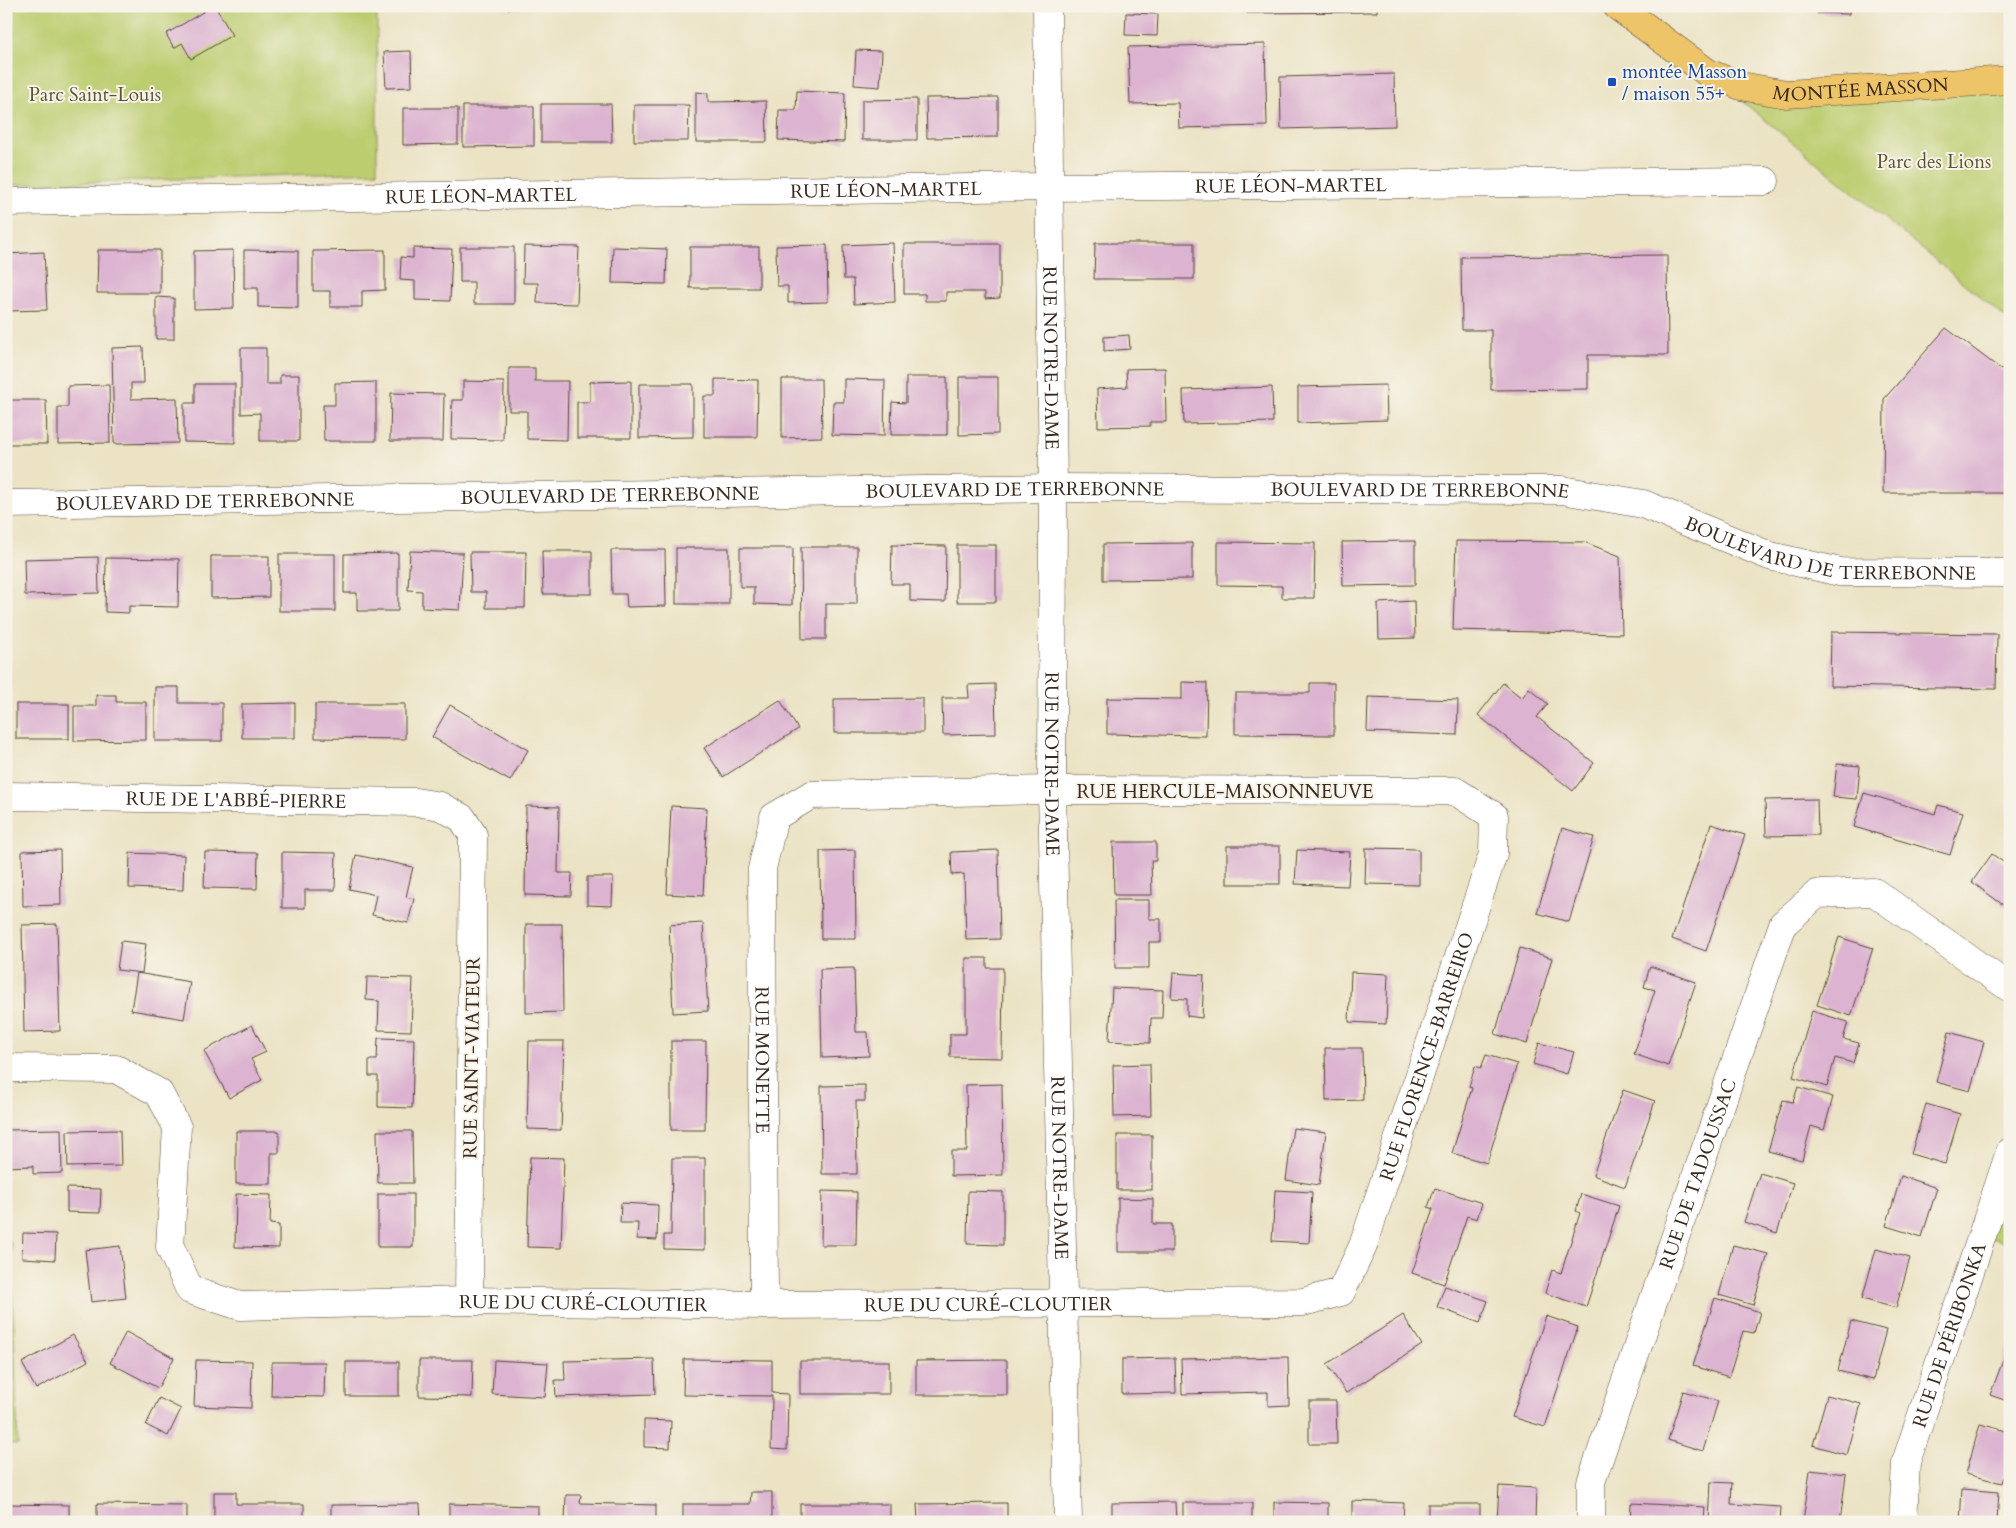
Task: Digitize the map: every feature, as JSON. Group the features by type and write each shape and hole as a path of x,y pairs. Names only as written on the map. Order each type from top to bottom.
{"main road":[{"name":"MONTÉE MASSON","path":"1617,6 1708,73 1741,86 1786,94 2010,80"}],"street":[{"name":"RUE NOTRE-DAME","path":"1047,6 1052,488 1052,790 1068,1522"},
{"name":"RUE LÉON-MARTEL","path":"6,202 1048,187 1765,181"},
{"name":"BOULEVARD DE TERREBONNE","path":"6,504 1052,488 1562,490 1643,504 1770,556 1840,572 2010,573"},
{"name":"RUE HERCULE-MAISONNEUVE","path":"774,817 811,795 1052,790 1455,791 1494,816"},
{"name":"RUE DE L'ABBÉ-PIERRE","path":"6,796 416,802 440,806 462,818"},
{"name":"RUE FLORENCE-BARREIRO","path":"1341,1292 1363,1246 1493,854 1494,816"},
{"name":"RUE MONETTE","path":"764,1305 762,869 774,817"},
{"name":"RUE SAINT-VIATEUR","path":"462,818 473,835 468,1301"},
{"name":"RUE DE TADOUSSAC","path":"1590,1522 1591,1482 1783,924 1817,894 1874,892 2010,988"},
{"name":"RUE DU CURÉ-CLOUTIER","path":"6,1068 116,1069 159,1093 176,1127 170,1247 190,1290 240,1306 468,1301 764,1305 1063,1305 1303,1302 1341,1292"},
{"name":"RUE DE PÉRIBONKA","path":"1902,1522 1906,1462 2010,1152"}],"green space":[{"name":"Parc Saint-Louis","path":"6,6 377,6 377,172 6,185"},
{"name":"Parc des Lions","path":"1708,73 1741,86 2010,80 2010,319 2007,319"},
{"path":"1990,1214 2010,1221 2010,1244 1983,1235"},
{"path":"6,1241 11,1241 18,1445 6,1444"}],"building":[{"path":"215,6 232,35 191,59 182,43 174,48 166,34"},
{"path":"508,6 538,6 538,8 508,9"},
{"path":"1247,6 1377,6 1377,12 1247,13"},
{"path":"1817,6 1849,6 1849,14 1817,13"},
{"path":"1126,13 1158,14 1157,36 1125,35"},
{"path":"1265,44 1267,126 1179,128 1178,103 1130,104 1128,47"},
{"path":"856,50 882,51 880,87 854,85"},
{"path":"411,51 412,87 386,88 384,52"},
{"path":"1394,74 1395,126 1281,129 1280,77"},
{"path":"797,91 845,93 844,142 778,140 779,110 796,110"},
{"path":"696,92 708,93 708,102 766,101 767,142 696,142"},
{"path":"998,97 998,137 927,138 926,98"},
{"path":"917,99 917,140 862,140 862,100"},
{"path":"541,104 611,104 612,142 541,142"},
{"path":"634,105 689,105 688,141 634,141"},
{"path":"463,106 534,106 534,146 463,147"},
{"path":"403,108 458,108 458,144 403,145"},
{"path":"893,243 895,302 854,304 853,279 844,279 843,245"},
{"path":"1095,243 1194,243 1194,279 1094,279"},
{"path":"904,244 1000,244 1000,298 985,299 985,292 946,292 946,301 925,301 925,294 904,294"},
{"path":"827,245 828,302 788,303 788,286 777,286 776,246"},
{"path":"524,246 579,247 577,304 537,303 538,283 523,283"},
{"path":"460,247 514,247 514,304 474,304 474,282 460,282"},
{"path":"613,247 667,249 666,284 612,283"},
{"path":"690,247 759,247 759,288 690,288"},
{"path":"413,248 452,249 450,301 415,300 415,281 400,280 401,257 413,258"},
{"path":"98,250 160,250 160,293 97,293"},
{"path":"233,250 234,308 194,309 194,251"},
{"path":"244,250 298,251 298,308 258,307 258,288 244,288"},
{"path":"385,250 385,290 362,291 362,307 330,307 330,291 313,291 313,251"},
{"path":"44,252 47,310 6,311 6,254"},
{"path":"1667,255 1668,355 1588,355 1588,389 1491,390 1491,330 1462,330 1461,257"},
{"path":"156,297 174,298 174,339 156,339"},
{"path":"1946,328 2010,376 2010,493 1883,493 1884,399"},
{"path":"1129,335 1130,349 1104,351 1104,337"},
{"path":"143,347 144,383 131,383 131,399 177,398 178,443 114,444 112,348"},
{"path":"241,348 266,348 266,384 280,384 280,375 299,375 299,441 260,441 260,413 241,414"},
{"path":"509,368 535,368 535,381 568,381 567,440 527,439 527,411 509,411"},
{"path":"1165,368 1166,422 1150,422 1150,426 1098,427 1097,389 1127,387 1126,369"},
{"path":"906,377 947,377 947,435 891,435 892,402 906,403"},
{"path":"959,377 998,377 998,434 959,435"},
{"path":"715,379 758,380 757,437 704,437 704,396 715,396"},
{"path":"782,379 821,379 822,437 782,438"},
{"path":"844,379 885,380 884,436 832,435 833,402 844,402"},
{"path":"463,381 504,382 503,440 451,439 452,400 463,400"},
{"path":"631,381 631,438 577,438 577,402 590,402 590,382"},
{"path":"376,382 376,441 324,441 323,405 335,405 335,383"},
{"path":"195,384 235,384 235,443 184,442 184,403 195,403"},
{"path":"639,384 693,384 693,437 639,438"},
{"path":"109,385 110,443 58,444 58,407 68,407 68,386"},
{"path":"1386,385 1387,420 1298,423 1298,387"},
{"path":"1272,387 1273,422 1184,424 1183,390"},
{"path":"391,393 444,394 443,441 390,441"},
{"path":"6,400 46,400 47,444 6,444"},
{"path":"1415,541 1415,585 1343,586 1342,542"},
{"path":"1456,541 1584,542 1620,556 1622,634 1453,630"},
{"path":"1218,542 1315,543 1314,598 1282,598 1282,586 1218,585"},
{"path":"1192,543 1192,579 1103,580 1103,544"},
{"path":"892,545 946,546 945,602 910,601 910,584 891,584"},
{"path":"957,545 996,545 996,602 957,602"},
{"path":"801,547 857,547 857,604 826,604 826,639 802,639"},
{"path":"676,548 729,548 729,604 676,604"},
{"path":"740,548 793,548 792,605 754,604 754,587 740,587"},
{"path":"611,550 665,550 666,606 627,607 626,594 612,594"},
{"path":"410,551 463,553 460,610 422,608 422,591 408,590"},
{"path":"542,551 592,551 592,594 543,594"},
{"path":"470,552 526,552 525,608 486,608 486,592 471,592"},
{"path":"398,553 398,611 357,611 357,593 344,593 344,554"},
{"path":"279,554 335,554 335,611 279,611"},
{"path":"211,556 269,556 269,597 211,598"},
{"path":"98,557 99,593 25,595 24,559"},
{"path":"106,558 179,559 178,607 129,606 129,613 105,612"},
{"path":"1414,601 1415,638 1379,639 1378,603"},
{"path":"1831,632 1997,634 1996,689 1830,686"},
{"path":"1182,682 1207,683 1206,736 1107,734 1107,698 1182,699"},
{"path":"1310,683 1334,683 1334,735 1235,734 1235,693 1310,693"},
{"path":"1503,683 1522,698 1529,688 1548,704 1537,717 1594,763 1573,791 1478,715"},
{"path":"995,684 996,734 943,735 942,698 969,698 968,685"},
{"path":"155,687 179,687 179,703 222,703 222,741 155,741"},
{"path":"96,695 116,695 116,702 146,702 146,740 74,741 74,706 96,706"},
{"path":"1368,697 1458,700 1457,735 1367,732"},
{"path":"923,698 923,733 834,733 834,699"},
{"path":"780,700 798,729 723,777 704,748"},
{"path":"295,703 295,738 242,738 242,704"},
{"path":"16,704 69,704 69,739 16,739"},
{"path":"315,704 405,704 405,739 315,738"},
{"path":"450,705 528,750 510,781 432,737"},
{"path":"1837,764 1860,766 1857,799 1833,797"},
{"path":"1864,793 1935,814 1938,805 1963,812 1950,855 1854,827"},
{"path":"1817,799 1818,835 1766,836 1765,800"},
{"path":"526,806 559,807 558,873 572,873 571,896 525,895"},
{"path":"671,806 707,808 703,896 667,894"},
{"path":"1711,824 1745,835 1706,951 1672,939"},
{"path":"1562,828 1594,837 1569,922 1537,913"},
{"path":"1113,842 1156,842 1156,861 1151,861 1152,895 1114,895"},
{"path":"1227,846 1280,846 1280,884 1227,884"},
{"path":"1366,848 1419,849 1419,885 1365,884"},
{"path":"60,850 61,905 23,906 22,851"},
{"path":"855,850 856,939 821,939 820,851"},
{"path":"998,850 1000,939 966,940 964,874 952,875 951,852"},
{"path":"1297,850 1350,852 1348,886 1295,884"},
{"path":"205,852 258,853 257,889 204,888"},
{"path":"282,852 336,853 335,890 305,890 305,908 282,908"},
{"path":"130,853 184,855 183,890 129,888"},
{"path":"1992,854 2010,867 2010,910 1972,882"},
{"path":"356,855 413,867 406,897 414,899 408,923 372,915 376,895 349,889"},
{"path":"587,877 613,877 612,906 587,905"},
{"path":"1114,900 1149,900 1149,919 1161,919 1161,942 1149,942 1149,968 1115,968"},
{"path":"703,923 708,1011 673,1013 669,925"},
{"path":"57,924 60,1031 24,1032 22,925"},
{"path":"526,924 562,924 563,1012 526,1013"},
{"path":"1839,937 1873,948 1851,1016 1817,1005"},
{"path":"121,941 146,944 142,973 117,970"},
{"path":"1520,948 1552,958 1527,1044 1495,1034"},
{"path":"966,958 987,958 987,968 1003,968 1002,1058 950,1057 950,1034 966,1034"},
{"path":"1650,966 1696,982 1668,1066 1634,1054 1655,990 1644,987"},
{"path":"854,968 856,1032 868,1032 869,1056 822,1058 820,969"},
{"path":"1351,972 1388,974 1386,1024 1349,1022"},
{"path":"137,973 190,982 184,1019 131,1010"},
{"path":"1173,973 1204,975 1202,1018 1187,1016 1187,999 1171,998"},
{"path":"367,977 413,978 411,1031 378,1030 379,1001 366,1000"},
{"path":"1112,988 1163,990 1162,1018 1151,1018 1150,1043 1109,1041"},
{"path":"1812,1011 1848,1022 1843,1039 1859,1043 1853,1063 1835,1058 1827,1087 1793,1077"},
{"path":"252,1025 266,1052 251,1059 262,1080 229,1098 204,1051"},
{"path":"1949,1032 1984,1042 1970,1091 1936,1082"},
{"path":"378,1038 414,1039 412,1108 378,1107 378,1076 369,1076 369,1060 377,1060"},
{"path":"529,1041 564,1041 561,1130 527,1129"},
{"path":"671,1041 706,1041 705,1130 671,1130"},
{"path":"1539,1043 1574,1052 1567,1074 1533,1064"},
{"path":"1325,1048 1362,1048 1363,1100 1326,1101"},
{"path":"1486,1055 1517,1064 1487,1163 1452,1153 1472,1088 1469,1087 1475,1066 1481,1068"},
{"path":"1150,1064 1151,1116 1114,1117 1113,1065"},
{"path":"1002,1084 1003,1175 951,1176 951,1151 967,1151 966,1085"},
{"path":"865,1085 865,1101 856,1101 857,1174 822,1174 821,1086"},
{"path":"1798,1087 1833,1097 1824,1130 1811,1126 1802,1160 1768,1151 1783,1100 1793,1102"},
{"path":"1623,1090 1655,1101 1625,1187 1593,1175"},
{"path":"1926,1104 1960,1114 1945,1164 1911,1154"},
{"path":"1293,1128 1326,1132 1319,1185 1286,1180"},
{"path":"61,1129 62,1173 33,1174 33,1166 6,1167 6,1130"},
{"path":"120,1130 121,1166 68,1167 67,1131"},
{"path":"236,1131 279,1131 279,1153 271,1153 271,1184 236,1184"},
{"path":"377,1131 412,1131 413,1183 378,1183"},
{"path":"1117,1135 1152,1135 1152,1190 1117,1190"},
{"path":"530,1157 564,1158 561,1248 527,1247"},
{"path":"672,1158 705,1158 705,1250 664,1249 664,1235 671,1235"},
{"path":"1760,1173 1793,1183 1777,1233 1744,1222"},
{"path":"1901,1176 1937,1188 1922,1237 1886,1226"},
{"path":"67,1188 101,1189 100,1213 67,1212"},
{"path":"1435,1188 1482,1203 1477,1219 1467,1216 1444,1284 1412,1273 1433,1209 1428,1207"},
{"path":"1275,1190 1312,1192 1309,1243 1272,1241"},
{"path":"822,1191 857,1192 856,1245 821,1245"},
{"path":"968,1191 1003,1192 1003,1245 967,1244"},
{"path":"236,1194 271,1195 270,1224 279,1225 279,1248 235,1247"},
{"path":"378,1194 413,1194 413,1247 378,1247"},
{"path":"1581,1194 1619,1206 1586,1307 1545,1293 1552,1270 1561,1273 1580,1213 1576,1211"},
{"path":"1118,1198 1153,1199 1153,1224 1172,1224 1172,1252 1118,1252"},
{"path":"621,1203 658,1205 657,1240 637,1239 638,1223 620,1223"},
{"path":"23,1233 56,1234 55,1260 22,1258"},
{"path":"1733,1245 1768,1254 1753,1305 1719,1295"},
{"path":"120,1246 126,1298 91,1302 85,1250"},
{"path":"1876,1249 1910,1258 1896,1308 1862,1299"},
{"path":"1445,1286 1488,1301 1480,1323 1437,1307"},
{"path":"1715,1298 1760,1312 1754,1333 1743,1331 1729,1377 1693,1366"},
{"path":"1403,1315 1422,1345 1346,1393 1327,1364"},
{"path":"1546,1316 1578,1327 1545,1427 1512,1417"},
{"path":"1851,1321 1886,1330 1873,1380 1838,1371"},
{"path":"126,1332 174,1358 158,1388 110,1363"},
{"path":"73,1335 88,1361 36,1389 22,1363"},
{"path":"2010,1342 2010,1402 1990,1395"},
{"path":"1288,1357 1289,1405 1268,1406 1268,1392 1182,1394 1181,1359"},
{"path":"1175,1358 1176,1393 1122,1394 1122,1359"},
{"path":"654,1359 655,1394 556,1397 555,1380 565,1380 564,1361"},
{"path":"684,1359 772,1360 772,1393 788,1394 787,1450 771,1449 772,1396 683,1395"},
{"path":"196,1360 252,1361 251,1408 194,1406"},
{"path":"419,1360 473,1360 472,1397 419,1396"},
{"path":"494,1360 548,1363 545,1397 492,1394"},
{"path":"1007,1360 1007,1395 916,1395 916,1361"},
{"path":"800,1361 889,1361 889,1394 800,1394"},
{"path":"272,1362 325,1362 324,1397 271,1396"},
{"path":"346,1362 399,1362 399,1396 346,1396"},
{"path":"1683,1391 1718,1401 1703,1451 1668,1440"},
{"path":"1827,1395 1861,1404 1847,1455 1813,1445"},
{"path":"159,1398 181,1409 168,1436 146,1425"},
{"path":"1309,1401 1336,1401 1337,1444 1309,1444"},
{"path":"644,1420 671,1421 670,1448 644,1447"},
{"path":"1980,1424 2010,1432 2010,1454 2002,1483 1966,1474"},
{"path":"1810,1470 1846,1474 1840,1522 1803,1522"},
{"path":"1711,1482 1732,1483 1731,1504 1781,1507 1780,1522 1709,1522"},
{"path":"1499,1486 1536,1488 1535,1522 1497,1522"},
{"path":"1962,1489 1999,1492 1997,1522 1960,1522"},
{"path":"214,1492 236,1492 236,1504 304,1504 304,1522 214,1522"},
{"path":"751,1492 772,1492 772,1522 683,1522 683,1504 750,1504"},
{"path":"566,1495 581,1495 580,1503 656,1505 656,1522 565,1522"},
{"path":"1352,1501 1404,1503 1403,1522 1352,1522"},
{"path":"1175,1502 1176,1522 1112,1521 1112,1503"},
{"path":"1274,1502 1328,1503 1328,1522 1274,1522"},
{"path":"1007,1503 1007,1522 918,1522 917,1504"},
{"path":"1183,1503 1252,1503 1252,1522 1183,1522"},
{"path":"1631,1503 1705,1507 1704,1522 1630,1522"},
{"path":"6,1504 69,1505 69,1522 6,1522"},
{"path":"97,1504 187,1505 187,1522 97,1522"},
{"path":"420,1504 421,1522 331,1522 331,1505"},
{"path":"449,1504 538,1506 538,1522 449,1522"},
{"path":"800,1504 890,1504 890,1522 800,1522"},
{"path":"1428,1504 1480,1504 1480,1522 1428,1522"}],"place":[{"name":"montée Masson / maison 55+","path":"1612,82"}]}
